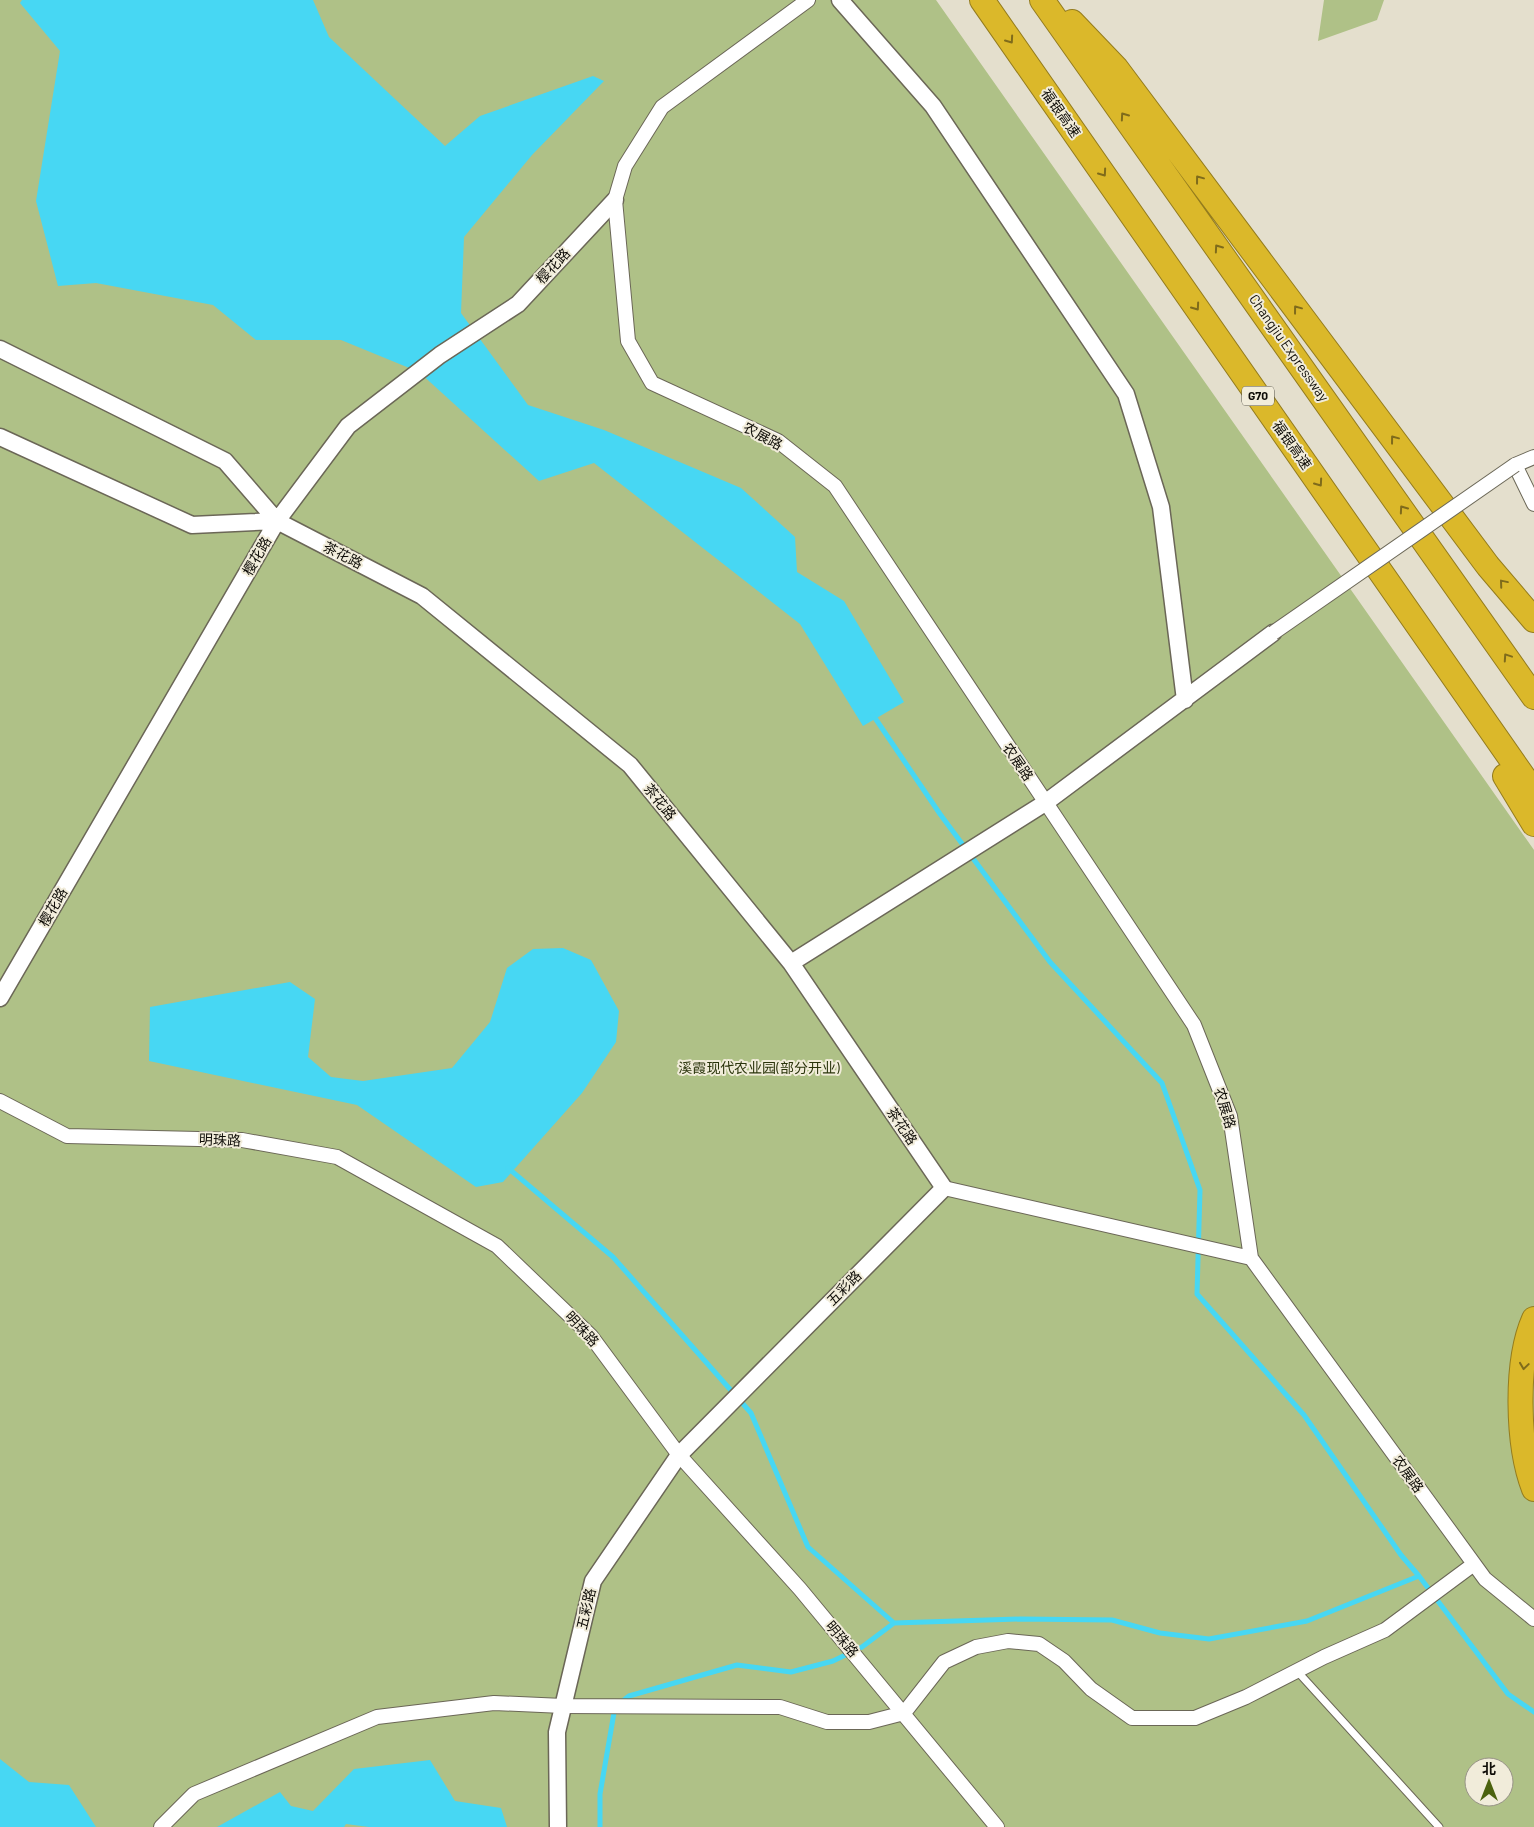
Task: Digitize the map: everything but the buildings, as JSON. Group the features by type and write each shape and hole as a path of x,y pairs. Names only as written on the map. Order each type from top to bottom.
{"highway":[{"name":"福银高速","path":"982,0 1534,792"},
{"name":"Changjiu Expressway","path":"1042,0 1534,697"},
{"path":"1051,0 1116,68 1488,566 1534,620"},
{"path":"1399,598 1534,824"},
{"path":"1534,1319 1529,1329 1520,1396 1528,1473 1534,1489"}],"street":[{"name":"农展路","path":"808,0 662,107 625,166 615,200 628,341 652,383 778,441 835,486 1194,1025 1230,1116 1251,1258 1484,1580 1534,1619"},
{"path":"840,0 933,106 1126,394 1161,507 1184,700"},
{"name":"樱花路","path":"0,998 277,521 348,426 440,355 518,304 615,200"},
{"path":"0,349 225,461 277,521"},
{"path":"0,437 192,525 277,521"},
{"path":"791,963 1045,803 1273,633 1515,465 1534,457"},
{"path":"1515,465 1534,504"},
{"name":"茶花路","path":"277,521 422,596 630,765 791,963 944,1188"},
{"name":"明珠路","path":"0,1100 67,1136 242,1140 337,1157 497,1246 591,1336 679,1455 860,1660 997,1827"},
{"path":"944,1188 1251,1258"},
{"name":"五彩路","path":"558,1827 557,1732 593,1582 679,1455 944,1188"},
{"path":"161,1827 194,1794 377,1717 494,1703 600,1707 780,1707 827,1722 869,1722 904,1713 944,1662 976,1647 1008,1641 1039,1644 1064,1661 1091,1690 1132,1718 1195,1718 1246,1697 1385,1630 1474,1564"}],"lane":[{"path":"1297,1671 1439,1827"}],"green space":[{"name":"溪霞现代农业园(部分开业)","path":"0,0 936,0 1534,850 1534,1827 0,1827"},
{"path":"1324,0 1384,0 1377,20 1318,41"}],"water":[{"path":"22,0 313,0 329,37 445,146 480,116 593,76 604,81 532,155 464,237 461,313 528,405 604,430 741,488 795,537 797,572 844,601 904,702 863,726 800,624 594,463 539,481 419,372 341,340 256,340 213,305 96,283 58,286 36,201 60,51 20,3"},
{"path":"563,948 591,960 619,1011 616,1042 582,1093 503,1182 476,1187 357,1105 149,1061 150,1007 290,982 315,999 308,1057 331,1077 363,1081 452,1068 490,1022 507,968 533,949"},
{"path":"0,1759 29,1782 69,1785 96,1827 0,1827"},
{"path":"430,1760 455,1801 501,1808 507,1827 369,1827 346,1824 344,1827 217,1827 280,1792 291,1806 313,1811 354,1769"}],"waterway":[{"path":"873,715 940,814 1050,962 1162,1083 1200,1190 1197,1294 1304,1415 1401,1555 1508,1694 1534,1712"},
{"path":"508,1168 613,1257 751,1413 808,1547 894,1623"},
{"path":"600,1827 600,1794 615,1707 629,1696 737,1665 791,1672 833,1661 862,1647 894,1623 1020,1619 1112,1620 1160,1633 1209,1639 1307,1621 1419,1576"}]}
